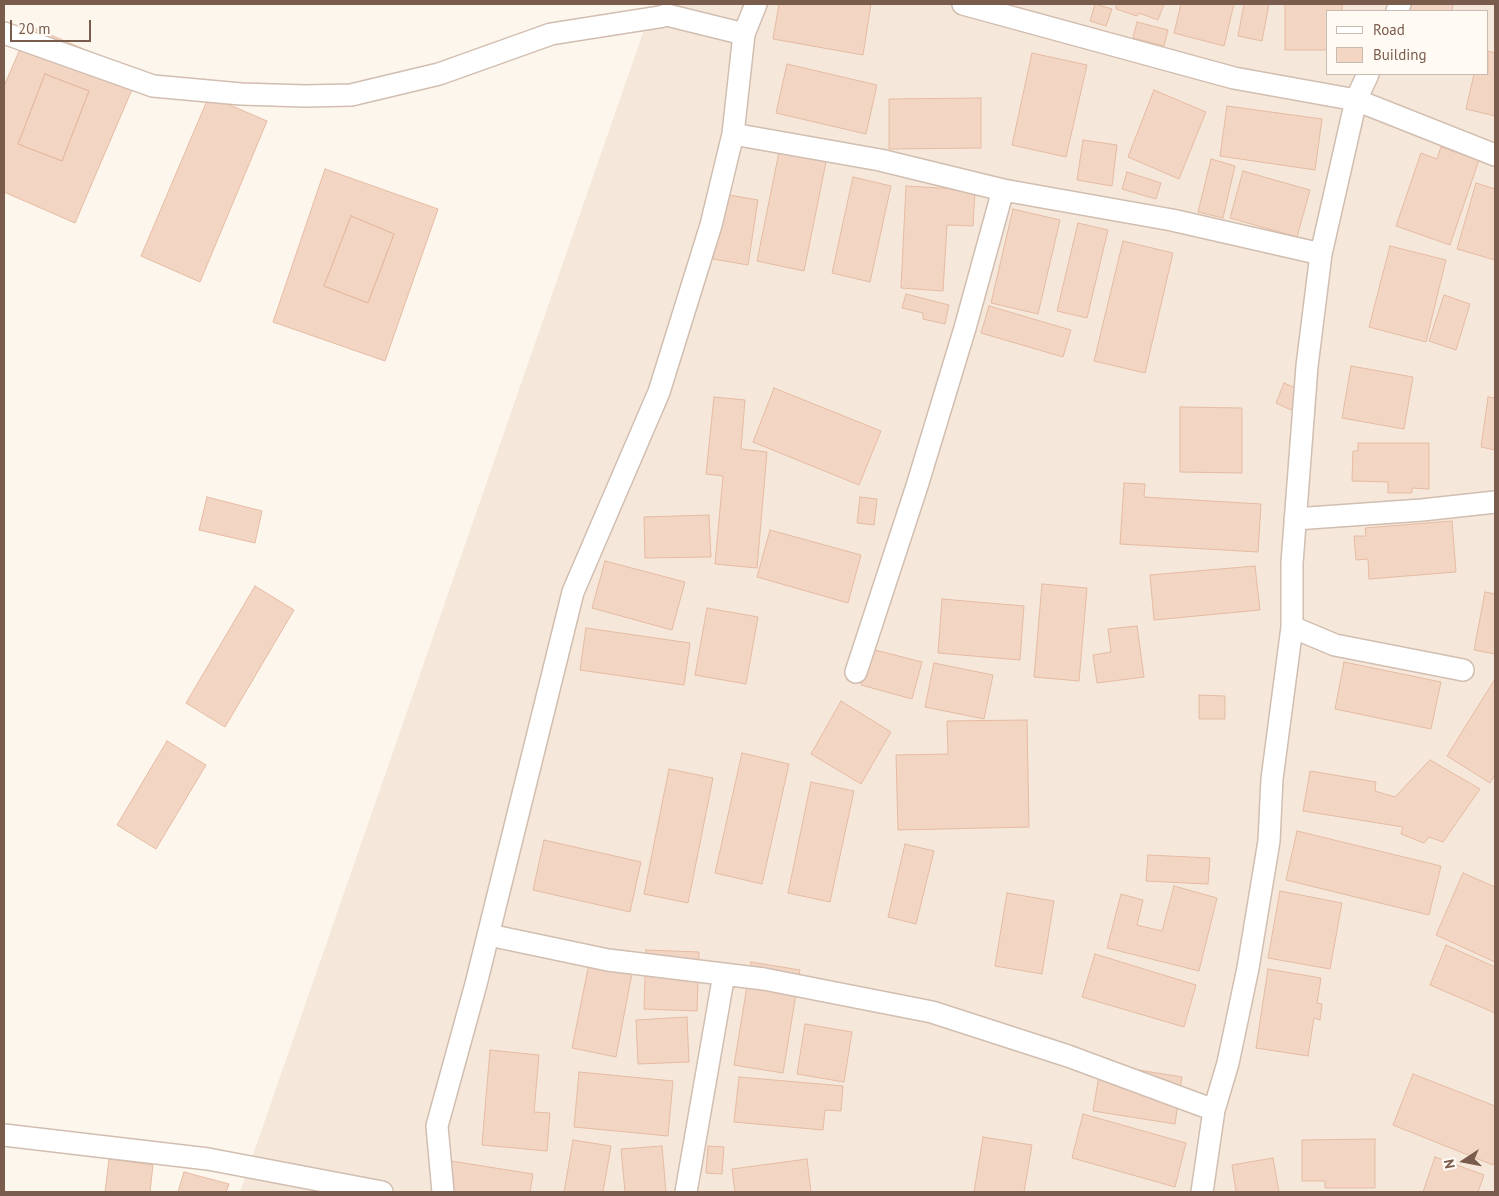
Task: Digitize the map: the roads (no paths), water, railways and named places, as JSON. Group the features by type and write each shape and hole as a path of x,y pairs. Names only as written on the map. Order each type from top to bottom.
{"street":[{"path":"443,1192 437,1126 488,935 573,592 659,392 711,225 733,134 744,34 756,4"},
{"path":"963,4 1234,78 1356,100 1495,155"},
{"path":"4,33 153,86 242,94 305,96 351,95 439,74 551,34 659,16 667,15 744,34"},
{"path":"1202,1192 1214,1110 1228,1063 1253,938 1269,840 1272,779 1292,627 1292,563 1306,366 1321,254 1356,100 1368,75"},
{"path":"733,134 880,160 1003,190 1172,220 1321,254"},
{"path":"856,672 963,338 1003,190"},
{"path":"1295,519 1422,510 1495,502"},
{"path":"1292,627 1335,645 1463,670"},
{"path":"488,935 608,960 764,979 932,1012 1068,1056 1214,1110"},
{"path":"686,1192 724,974"},
{"path":"4,1134 208,1159 382,1192"}]}
